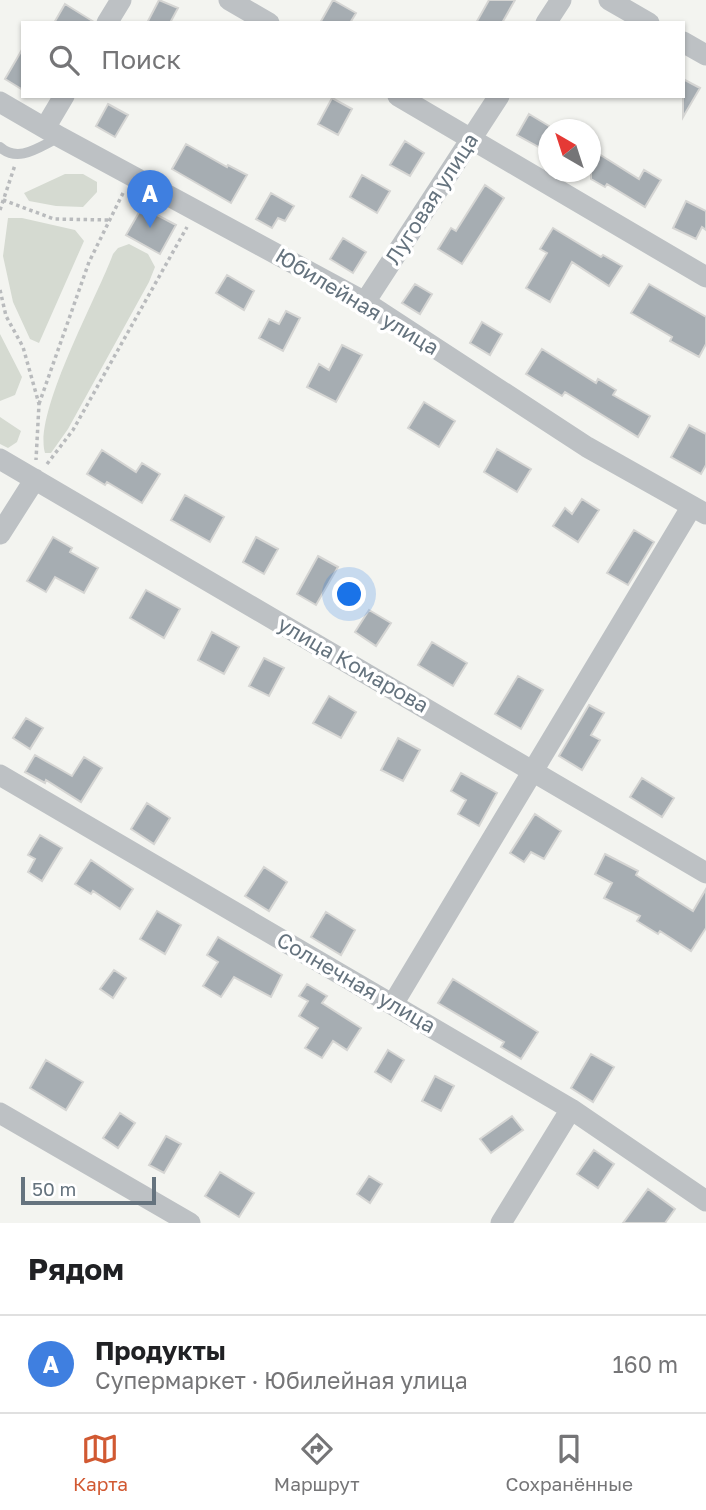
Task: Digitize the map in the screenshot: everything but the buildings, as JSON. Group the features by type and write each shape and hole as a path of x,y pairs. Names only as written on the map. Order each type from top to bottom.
{"street":[{"path":"108,21 121,0"},
{"path":"229,0 266,21"},
{"path":"547,21 561,0"},
{"path":"608,0 645,21"},
{"path":"685,43 706,55"},
{"path":"52,133 63,98"},
{"path":"402,98 706,277"},
{"name":"Луговая улица","path":"365,302 498,98"},
{"name":"Юбилейная улица","path":"0,102 52,133 365,302 587,447 699,510"},
{"name":"улица Комарова","path":"0,459 706,873"},
{"path":"0,534 35,480"},
{"path":"393,1004 533,770 699,510"},
{"name":"Солнечная улица","path":"0,775 571,1109 706,1201"},
{"path":"501,1223 571,1109"},
{"path":"0,1113 190,1223"}],"lane":[{"path":"0,146 8,154 18,155 52,133"}],"path":[{"path":"0,210 18,155"},
{"path":"35,480 40,404 89,262 132,176"},
{"path":"3,200 54,219 110,220"},
{"path":"35,480 73,430 196,211"},
{"path":"0,290 6,316 23,347 40,404"}],"shaded area":[{"path":"65,174 83,174 97,182 97,192 83,207 29,201 24,193"},
{"path":"8,218 22,218 75,230 84,241 39,343 30,339 13,302 3,256"},
{"path":"129,244 148,254 155,267 149,282 68,429 51,453 45,453 44,435 48,411 68,355 113,254 118,248"},
{"path":"0,334 22,377 15,395 0,401"},
{"path":"0,417 21,431 17,442 8,448 0,444"}],"place":[{"name":"Продукты","path":"150,228"}]}
